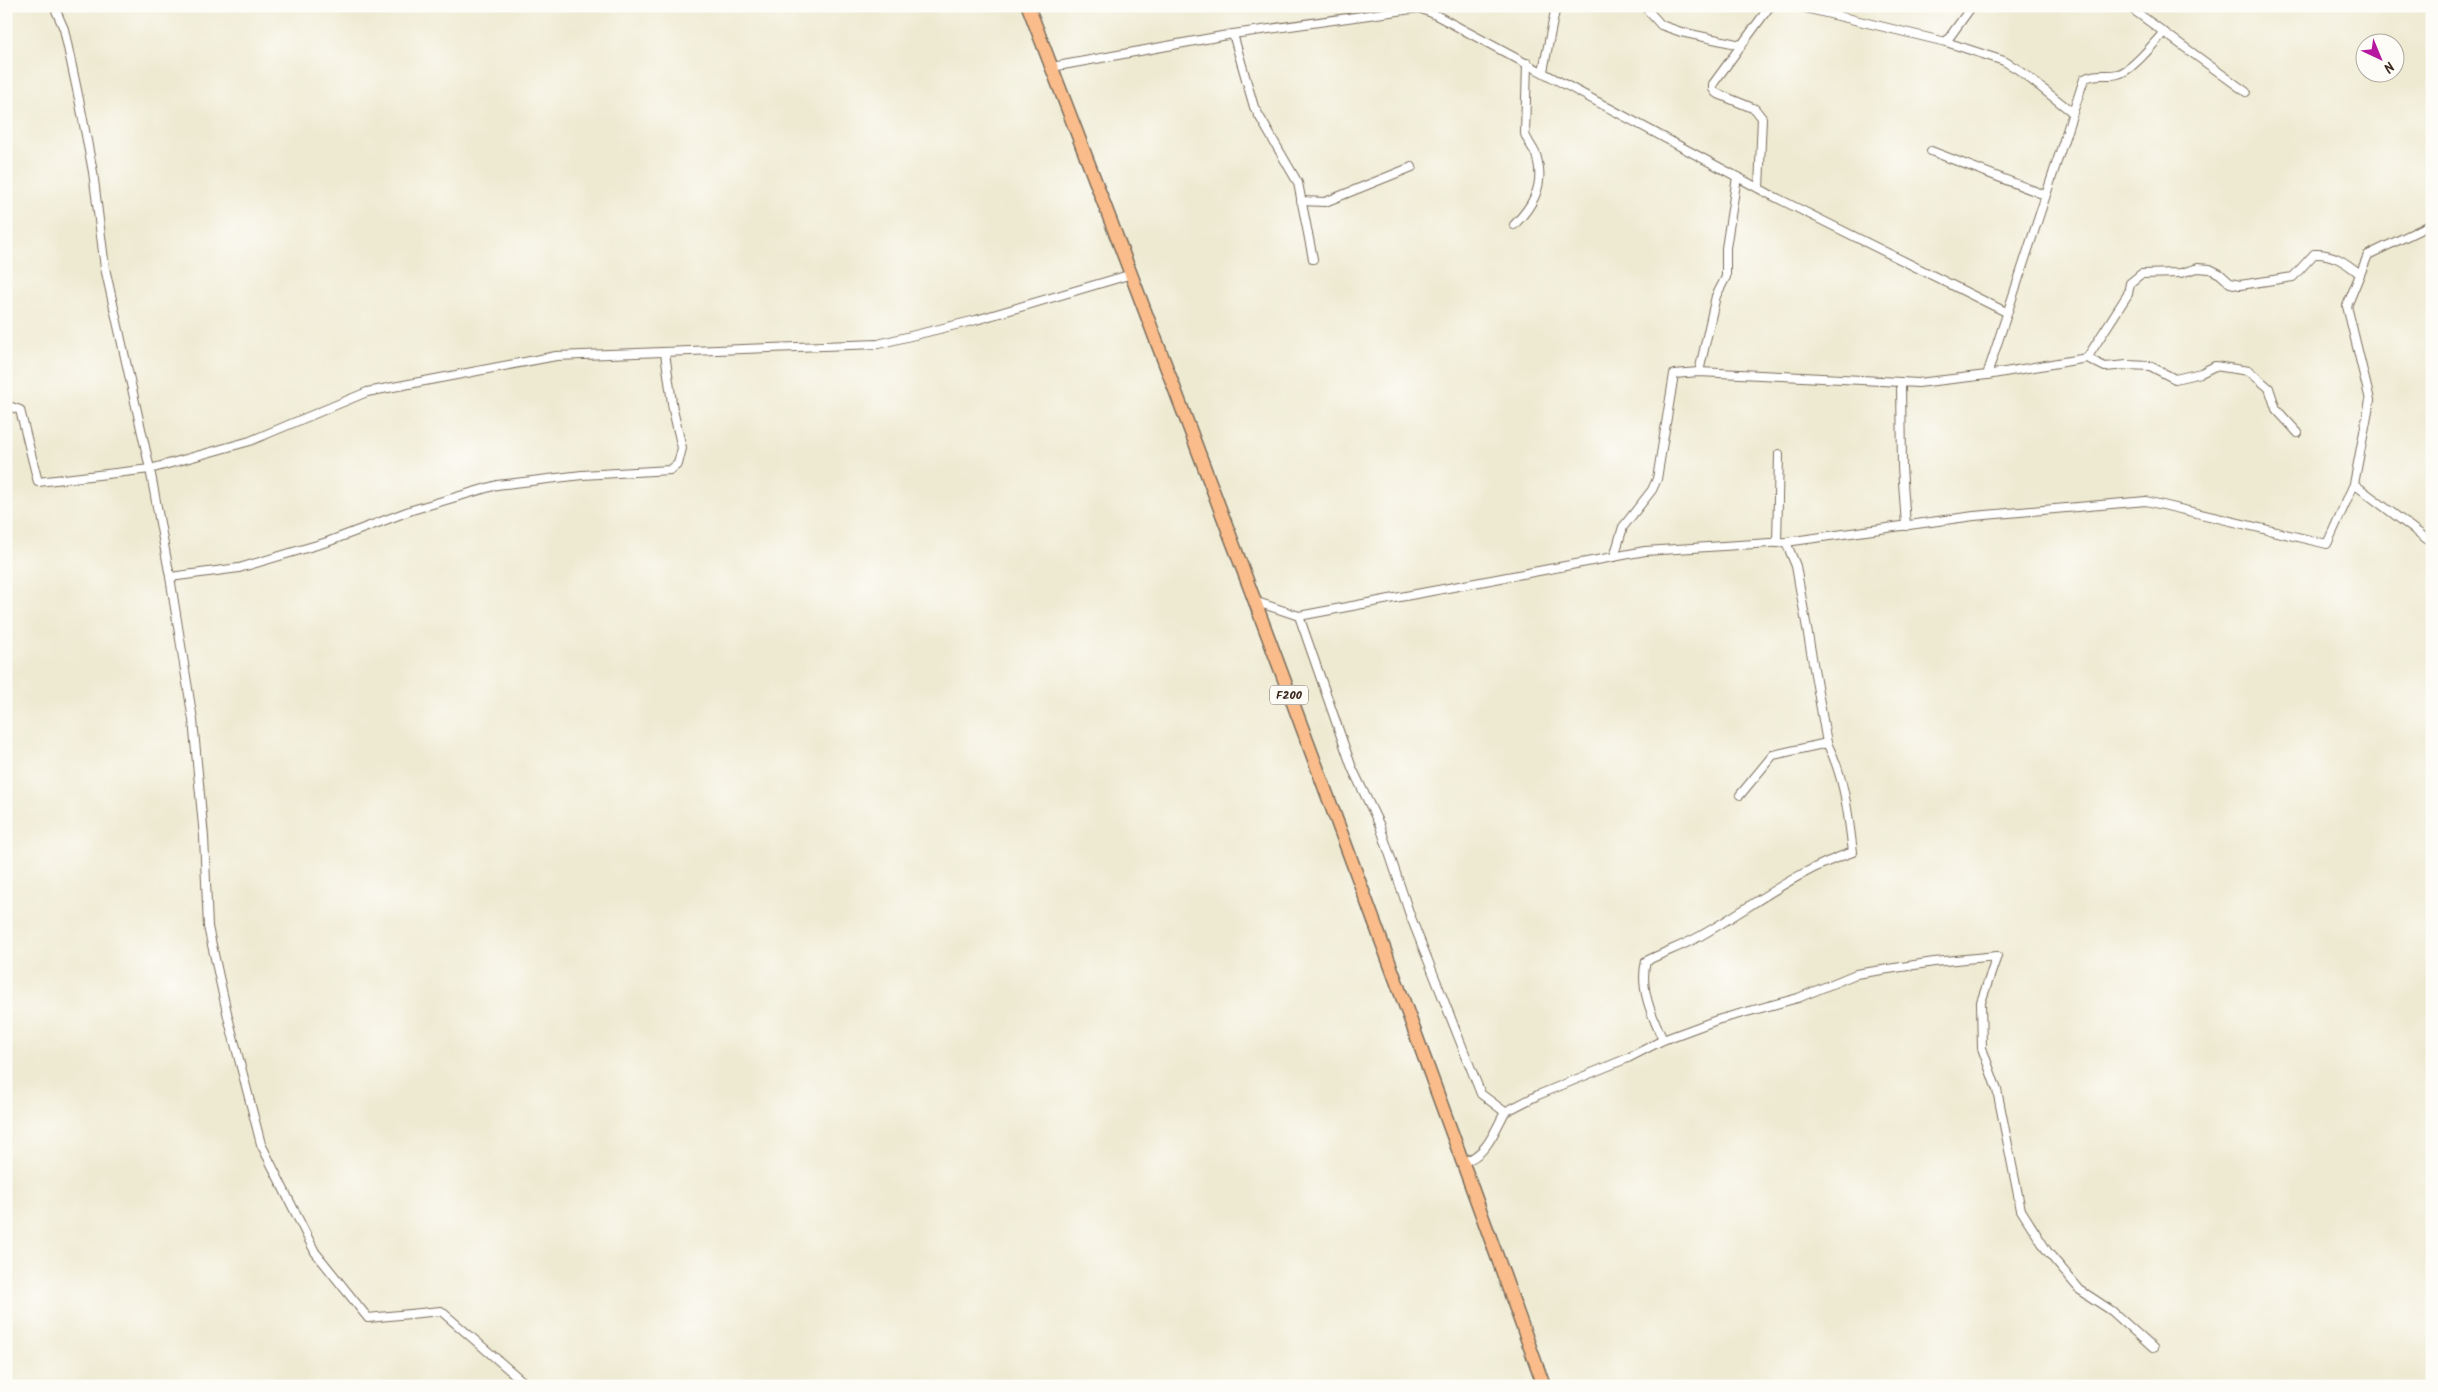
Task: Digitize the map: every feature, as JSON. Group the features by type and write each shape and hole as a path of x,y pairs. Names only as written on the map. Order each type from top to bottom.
{"main road":[{"name":"F200","path":"1028,6 1132,274 1463,1162 1544,1386"}],"street":[{"path":"54,6 64,29 80,104 92,172 105,268 150,469 170,577 193,720 204,837 208,927 228,1017 261,1144 315,1252 368,1318 441,1311 528,1386"},
{"path":"1543,71 1556,6"},
{"path":"1644,6 1662,25 1681,32 1742,45"},
{"path":"1759,188 1762,118 1755,109 1722,97 1713,89 1713,84 1770,6"},
{"path":"1797,6 1946,42 2004,61 2019,70 2072,112"},
{"path":"1946,42 1972,6"},
{"path":"2128,6 2246,92"},
{"path":"1052,67 1233,34 1419,8 1543,71 1736,177 2006,312"},
{"path":"1987,376 2006,312 2084,79 2092,74 2120,74 2164,32"},
{"path":"1233,34 1254,107 1260,121 1294,172 1298,183 1313,258"},
{"path":"1514,226 1530,209 1536,196 1538,184 1537,157 1528,145 1525,134 1527,63"},
{"path":"1931,151 2045,195"},
{"path":"1301,202 1325,202 1412,167"},
{"path":"1699,372 1716,296 1726,277 1726,248 1736,177"},
{"path":"1254,602 1299,616 1645,551 1777,543 1974,516 2146,501 2327,544 2354,484 2370,400 2347,306 2368,255 2432,224"},
{"path":"2087,358 2128,294 2130,283 2141,274 2181,273 2198,268 2210,269 2220,274 2230,283 2240,284 2293,277 2314,254 2324,254 2343,260 2360,274"},
{"path":"6,405 20,410 38,482 150,469 250,441 367,392 556,356 878,344 976,320 1132,274"},
{"path":"170,577 239,568 327,542 412,510 497,485 582,475 670,470 678,464 682,448 673,410 665,353"},
{"path":"1614,557 1622,528 1652,490 1657,479 1674,374 1699,372 1918,383 1987,376 2087,358 2105,367 2127,365 2150,366 2175,380 2201,373 2215,366 2249,371 2269,388 2276,409 2298,433"},
{"path":"1902,382 1902,467 1906,526"},
{"path":"1777,543 1779,454"},
{"path":"2354,484 2432,543"},
{"path":"1663,1040 1646,998 1643,972 1646,960 1701,936 1783,883 1825,861 1853,852 1843,783 1837,762 1827,743 1796,566 1786,542"},
{"path":"1299,616 1352,768 1380,826 1410,915 1480,1094 1504,1112"},
{"path":"1740,795 1773,756 1827,743"},
{"path":"1463,1162 1473,1159 1483,1152 1504,1112 1538,1095 1628,1058 1663,1040 1716,1020 1798,998 1856,974 1934,962 1997,956 1988,977 1981,1002 1982,1048 1997,1090 2021,1210 2047,1251 2080,1290 2112,1311 2153,1348"}]}
